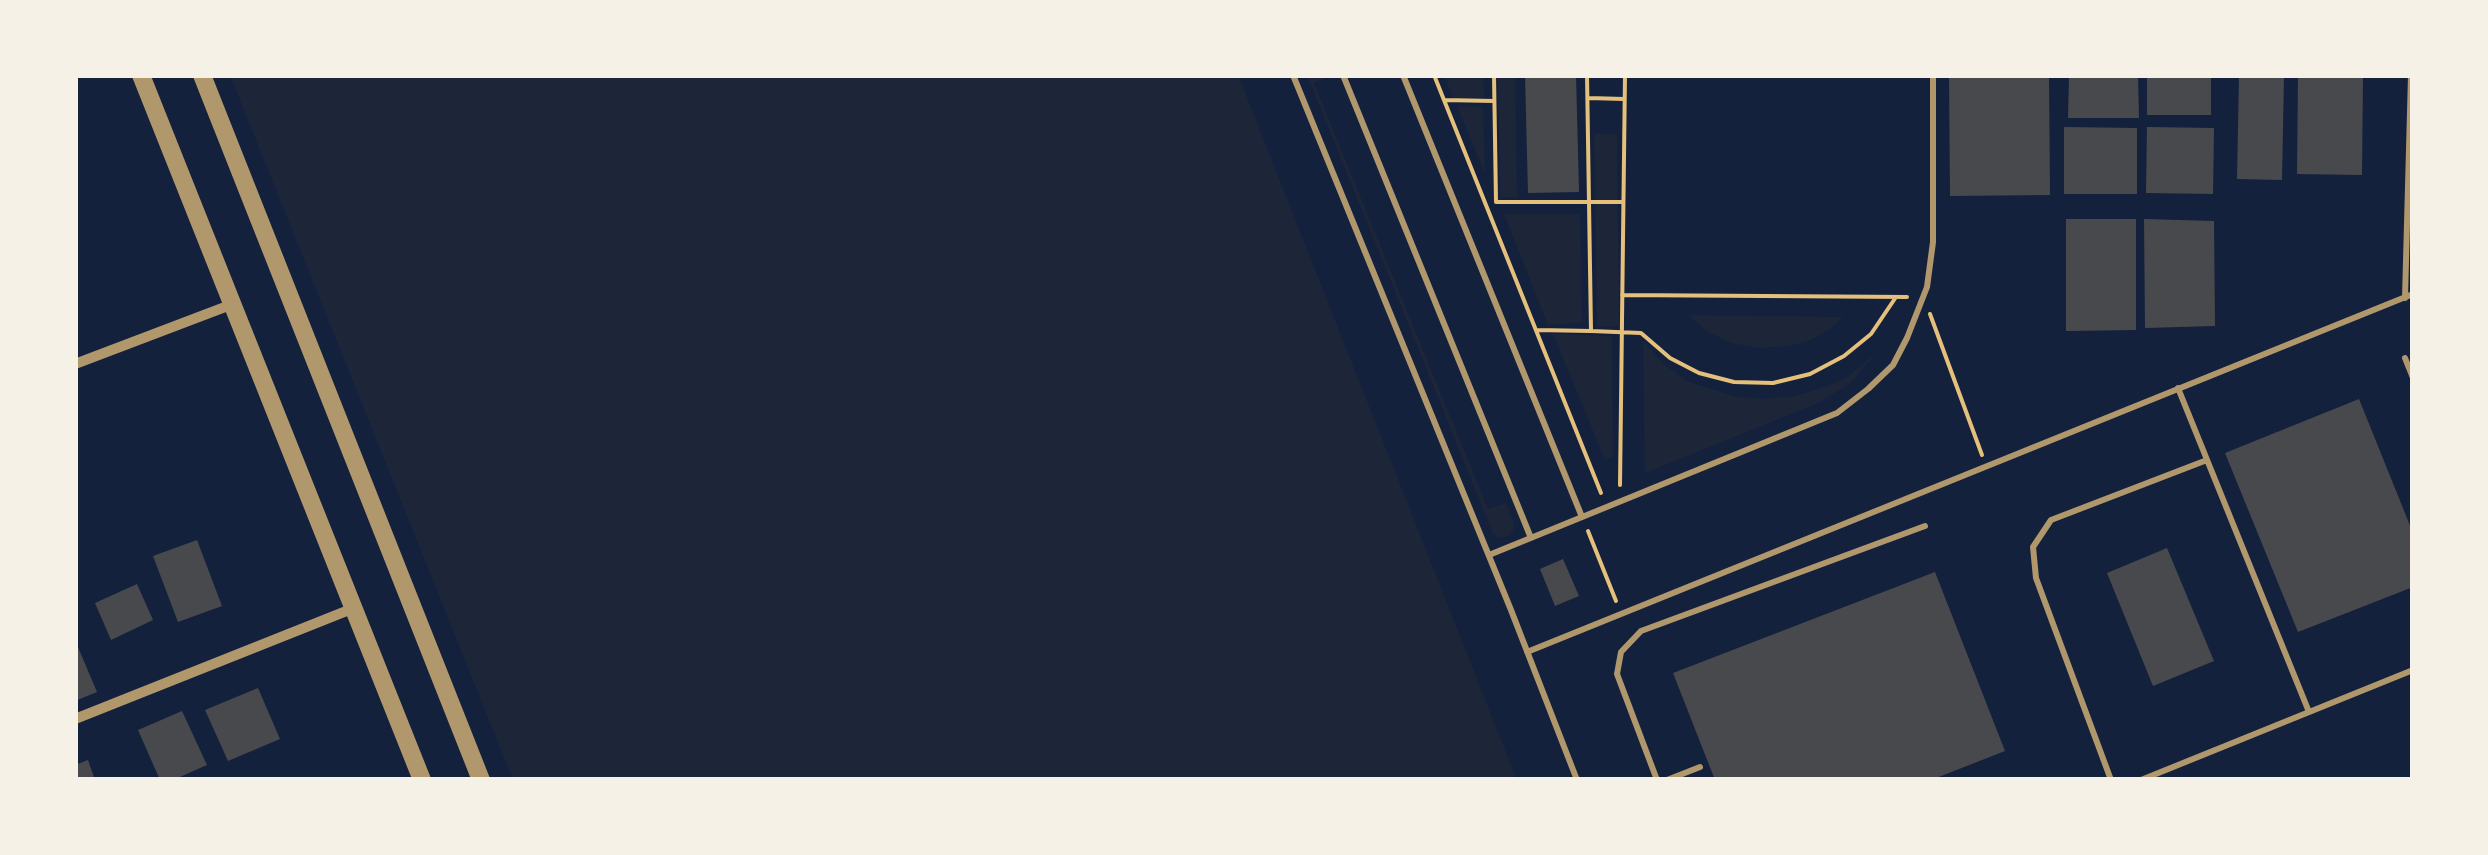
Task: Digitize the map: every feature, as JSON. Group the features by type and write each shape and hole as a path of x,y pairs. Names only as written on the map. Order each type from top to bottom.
{"street":[{"path":"141,75 422,780"},
{"path":"202,75 481,780"},
{"path":"75,364 232,304"},
{"path":"75,719 354,608"}],"lane":[{"path":"1292,75 1577,780"},
{"path":"1343,75 1531,538"},
{"path":"1403,75 1582,517"},
{"path":"1489,555 1837,413 1892,365 1927,287 1932,242 1933,75"},
{"path":"1527,652 2409,296 2411,75"},
{"path":"2405,358 2413,378"},
{"path":"2178,388 2309,712"},
{"path":"2110,780 2036,578 2033,547 2051,520 2207,460"},
{"path":"1657,780 1617,674 1620,652 1642,631 1925,526"},
{"path":"2141,780 2413,670"},
{"path":"1667,780 1700,767"}],"path":[{"path":"1434,75 1606,507"},
{"path":"1494,75 1496,202"},
{"path":"1587,75 1591,331"},
{"path":"1620,502 1625,75"},
{"path":"1588,98 1624,99"},
{"path":"1444,100 1494,101"},
{"path":"1485,202 1623,202"},
{"path":"1622,295 1924,296 1986,466"},
{"path":"1537,330 1640,333 1670,358 1699,373 1734,382 1772,383 1810,374 1844,356 1871,334 1896,296"},
{"path":"1582,517 1621,614"}],"shaded area":[{"path":"230,75 1238,75 1517,780 513,780"},
{"path":"1307,75 1333,75 1314,83 1488,509 1506,503 1514,524 1508,536 1499,538 1493,533"},
{"path":"1444,75 1483,75 1484,98 1453,98"},
{"path":"1498,75 1515,75 1517,197 1500,197"},
{"path":"1457,106 1483,107 1485,174"},
{"path":"1594,134 1617,134 1619,326 1597,327"},
{"path":"1504,214 1580,214 1582,322 1548,325"},
{"path":"1688,315 1843,317 1811,340 1758,348 1731,343 1708,332"},
{"path":"1553,334 1612,336 1613,456 1605,460"},
{"path":"1643,341 1666,366 1689,382 1734,396 1761,399 1795,396 1828,386 1846,378 1876,353 1851,383 1816,404 1645,473"}],"building":[{"path":"1525,75 1576,75 1579,192 1528,193"},
{"path":"1949,75 2049,75 2050,195 1950,196"},
{"path":"2069,75 2138,75 2139,118 2068,118"},
{"path":"2147,75 2211,75 2211,115 2147,115"},
{"path":"2239,75 2284,75 2282,180 2237,179"},
{"path":"2298,75 2363,75 2362,175 2297,174"},
{"path":"2064,127 2137,128 2137,194 2064,194"},
{"path":"2147,127 2214,128 2213,194 2146,193"},
{"path":"2066,219 2136,219 2136,330 2066,331"},
{"path":"2144,219 2214,221 2215,326 2145,328"},
{"path":"2359,399 2413,533 2413,587 2298,632 2225,453"},
{"path":"197,540 222,606 178,622 153,556"},
{"path":"2167,548 2214,661 2153,686 2107,573"},
{"path":"1563,559 1579,596 1555,606 1540,569"},
{"path":"1935,572 2005,751 1931,780 1715,780 1673,673"},
{"path":"137,584 153,620 111,640 95,603"},
{"path":"75,640 97,692 75,701"},
{"path":"258,688 280,739 228,761 205,710"},
{"path":"182,711 207,765 173,780 160,780 138,730"},
{"path":"88,760 95,780 75,780 75,765"}]}
